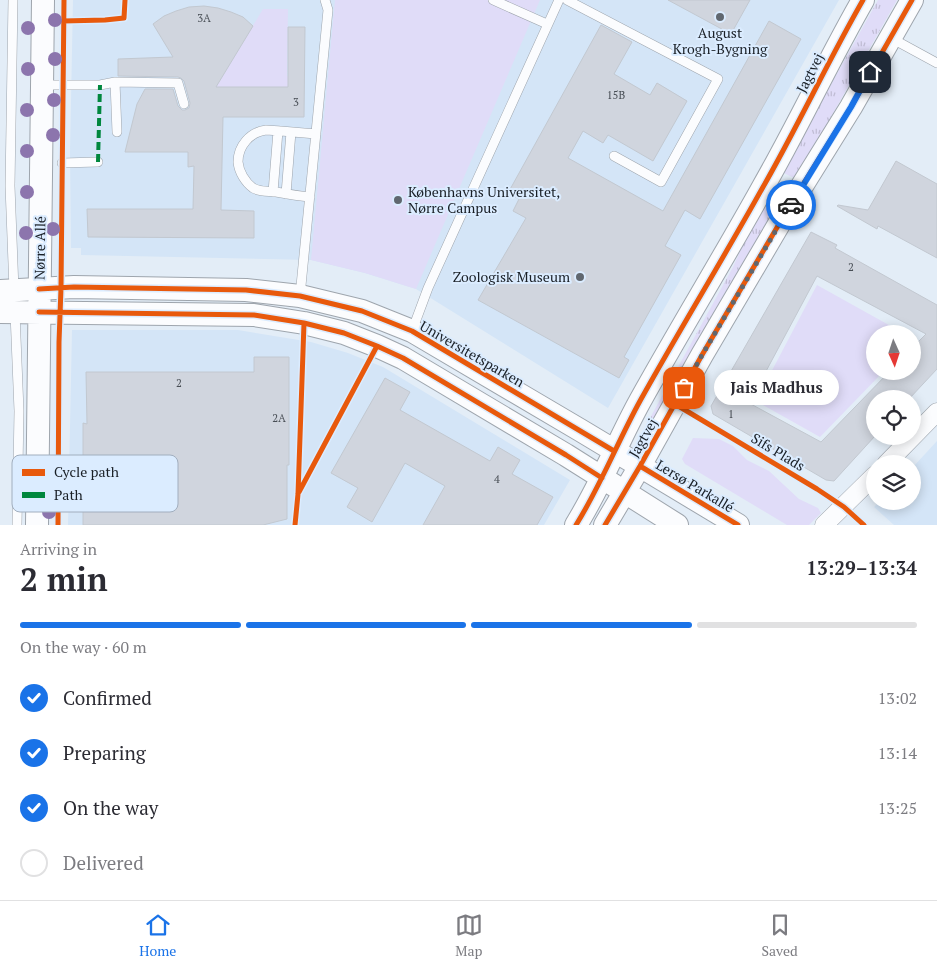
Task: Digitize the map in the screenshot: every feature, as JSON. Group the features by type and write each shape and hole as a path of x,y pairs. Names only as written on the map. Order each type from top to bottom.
{"street":[{"name":"Nørre Allé","path":"38,455 42,0"},
{"name":"Jagtvej","path":"576,525 602,478 632,416 675,338 764,186 863,0"},
{"name":"Jagtvej","path":"605,525 702,355 792,202 851,107 912,0"},
{"name":"Universitetsparken","path":"10,301 39,289 74,287 246,290 300,296 362,311 412,331 640,466"},
{"path":"10,301 39,312 254,315 304,323 344,333 403,358 566,455 676,525"},
{"path":"895,455 937,412"},
{"name":"Lersø Parkallé","path":"640,466 738,525"},
{"path":"824,525 866,484"},
{"name":"Nørre Allé","path":"37,512 37,525"}],"lane":[{"path":"13,0 10,301 19,411 18,455"},
{"path":"300,296 328,10 325,0"},
{"path":"493,0 547,24"},
{"name":"Universitetsparken","path":"412,331 428,288 559,0"},
{"path":"567,0 718,78 660,182 614,156"},
{"path":"890,38 937,63"},
{"path":"116,82 116,132"},
{"path":"42,85 100,85 116,82 178,83 184,104"},
{"path":"310,197 263,191 254,188 246,182 240,173 238,163 243,144 258,132 268,130 316,134"},
{"path":"273,192 278,131"},
{"path":"286,194 291,132"},
{"path":"62,162 98,162"},
{"path":"764,186 792,202"},
{"path":"17,512 17,525"}],"shaded area":[{"name":"Københavns Universitet, Nørre Campus","path":"73,0 839,0 608,408 416,289 365,273 311,260 81,255 81,248 71,248 70,152"},
{"path":"72,330 238,330 311,342 348,353 383,367 570,480 544,525 68,525 68,512 178,512 178,455 69,455"},
{"path":"937,441 937,525 894,525 877,510 921,510 921,458"}],"green space":[{"path":"335,0 540,0 416,289 365,273 311,260"},
{"path":"878,0 897,0 796,179 782,172"},
{"path":"263,9 288,9 287,76 296,76 296,87 216,87"},
{"path":"761,205 776,213 655,420 650,418 733,267"},
{"path":"817,285 889,325 866,325 866,380 875,380 820,437 756,401"},
{"path":"693,438 719,439 733,446 747,460 769,471 799,499 818,508 821,513 809,525 787,525 685,464 682,459"}],"building":[{"name":"August Krogh-Bygning","path":"668,0 750,0 731,34"},
{"path":"204,6 231,12 243,17 253,26 216,87 288,87 288,27 305,27 304,117 223,117 221,210 254,211 254,238 88,237 87,209 193,209 194,166 188,167 188,152 125,152 137,104 145,89 173,89 178,106 185,110 189,108 190,103 184,81 178,77 118,76 118,59 173,57 153,24 164,16 176,11 189,7"},
{"name":"Zoologisk Museum","path":"769,21 801,39 700,219 685,210 665,246 681,255 624,357 629,360 619,378 478,300 526,218 513,211 519,199 508,193 601,25 632,42 614,74 650,95 657,83 687,101 653,161 608,135 603,143 583,131 568,158 663,211"},
{"path":"896,161 937,184 937,258 878,226 877,229 837,206 868,210"},
{"path":"811,232 837,245 835,248 937,305 937,369 917,390 872,390 881,380 921,380 921,339 926,334 921,331 921,325 909,325 817,276 749,403 821,442 866,396 867,445 834,481 826,480 713,414 711,406"},
{"path":"254,357 289,357 287,519 263,525 83,525 83,512 178,512 178,455 83,455 83,423 87,424 86,372 254,372"},
{"path":"385,378 410,392 400,410 490,461 498,447 520,460 512,474 553,497 537,525 423,525 445,486 405,463 372,522 347,507 358,488 331,473"}],"marked path":[{"path":"98,162 100,85"}],"cycle path":[{"path":"58,455 64,0"},
{"path":"63,21 124,18 125,0"},
{"path":"576,525 640,401 776,164 863,0"},
{"path":"605,525 702,355 792,202 851,107 912,0"},
{"path":"39,289 74,287 246,290 300,296 362,311 412,331 614,451"},
{"path":"39,312 254,315 304,323 344,333 403,358 602,478"},
{"path":"295,525 298,494 304,323"},
{"path":"299,492 377,346"},
{"name":"Sifs Plads","path":"675,404 817,489 844,507 864,525"},
{"path":"640,466 738,525"},
{"path":"58,512 58,525"}],"way so far":[{"path":"684,388 791,205"}],"place":[{"name":"August Krogh-Bygning","path":"720,17"},
{"name":"Københavns Universitet, Nørre Campus","path":"398,200"},
{"name":"Zoologisk Museum","path":"580,277"},
{"name":"Jais Madhus","path":"684,388"}],"route":[{"path":"791,205 851,107 870,72"}]}
